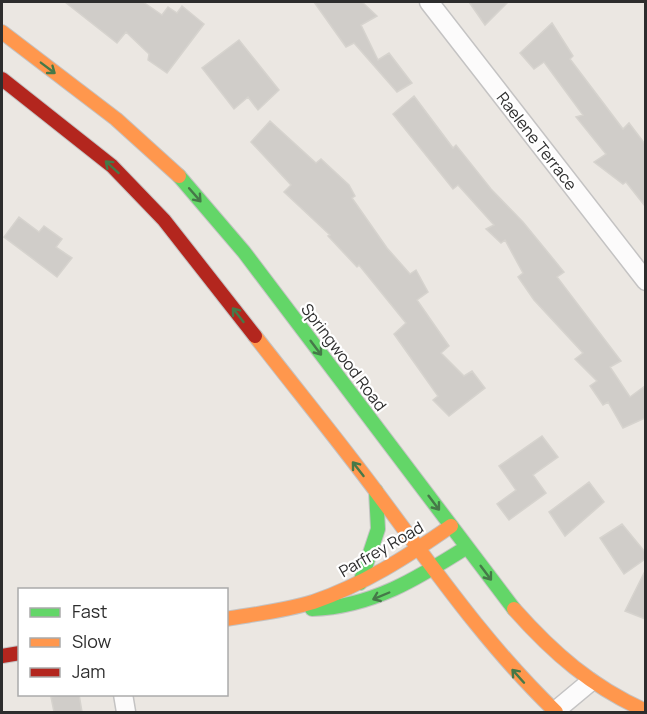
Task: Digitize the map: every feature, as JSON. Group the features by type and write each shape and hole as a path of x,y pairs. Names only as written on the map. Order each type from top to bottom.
{"main road":[{"name":"Springwood Road","path":"2,32 116,119 179,176 244,252 508,602 556,656 623,708 645,711"},
{"path":"2,79 92,148 135,188 164,220 520,678 555,712"},
{"path":"360,583 378,529 376,491"},
{"name":"Parfrey Road","path":"228,619 291,608 360,583 419,549 451,526"},
{"name":"Parfrey Road","path":"291,608 331,610 364,603 414,580 467,547"},
{"path":"2,656 18,653"}],"street":[{"name":"Raelene Terrace","path":"429,2 645,281"},
{"path":"555,712 590,682"},
{"path":"123,696 126,712"}],"building":[{"path":"65,2 143,2 162,15 168,7 177,13 182,6 204,24 167,73 148,60 149,54 126,32 117,43"},
{"path":"314,2 362,2 377,16 361,25 378,60 389,53 412,83 397,92 354,43 346,47"},
{"path":"469,2 508,2 485,25"},
{"path":"552,23 573,56 570,59 623,129 629,123 645,144 645,206 626,182 623,184 594,162 606,154 576,117 583,115 544,62 534,69 520,53"},
{"path":"239,40 279,90 258,110 248,97 234,109 202,68"},
{"path":"414,96 453,148 456,145 491,189 523,222 564,272 557,277 621,361 610,367 630,397 645,386 645,418 623,428 608,402 603,405 590,386 597,381 575,359 583,353 534,300 518,277 523,273 505,240 501,243 486,229 494,225 458,185 453,189 393,114"},
{"path":"270,121 316,163 321,159 349,185 355,196 352,198 387,248 410,274 416,270 428,292 417,300 449,346 441,353 464,376 472,371 485,388 449,416 433,400 438,396 394,334 406,323 359,265 357,267 328,236 330,235 284,192 291,185 251,142"},
{"path":"19,217 39,232 44,226 62,239 56,247 72,258 57,277 4,237"},
{"path":"542,436 558,457 533,475 546,493 509,520 497,504 516,490 499,466"},
{"path":"589,482 604,502 565,536 549,512"},
{"path":"622,524 645,552 645,559 624,574 600,538"},
{"path":"645,571 645,619 625,611"},
{"path":"79,696 82,712 54,712 51,697"}],"traffic: fast":[{"path":"179,176 244,252 514,609"},
{"path":"360,583 378,529 376,491"},
{"path":"312,609 355,603 374,597 412,580 467,547"}],"traffic: slow":[{"path":"2,32 116,119 179,176"},
{"path":"255,336 348,454 462,607 507,661 556,712"},
{"path":"228,619 291,608 332,595 385,569 451,526"},
{"path":"514,609 574,668 626,702 646,711"}],"traffic: jam":[{"path":"2,79 112,166 164,220 255,336"},
{"path":"2,656 18,653"}]}
